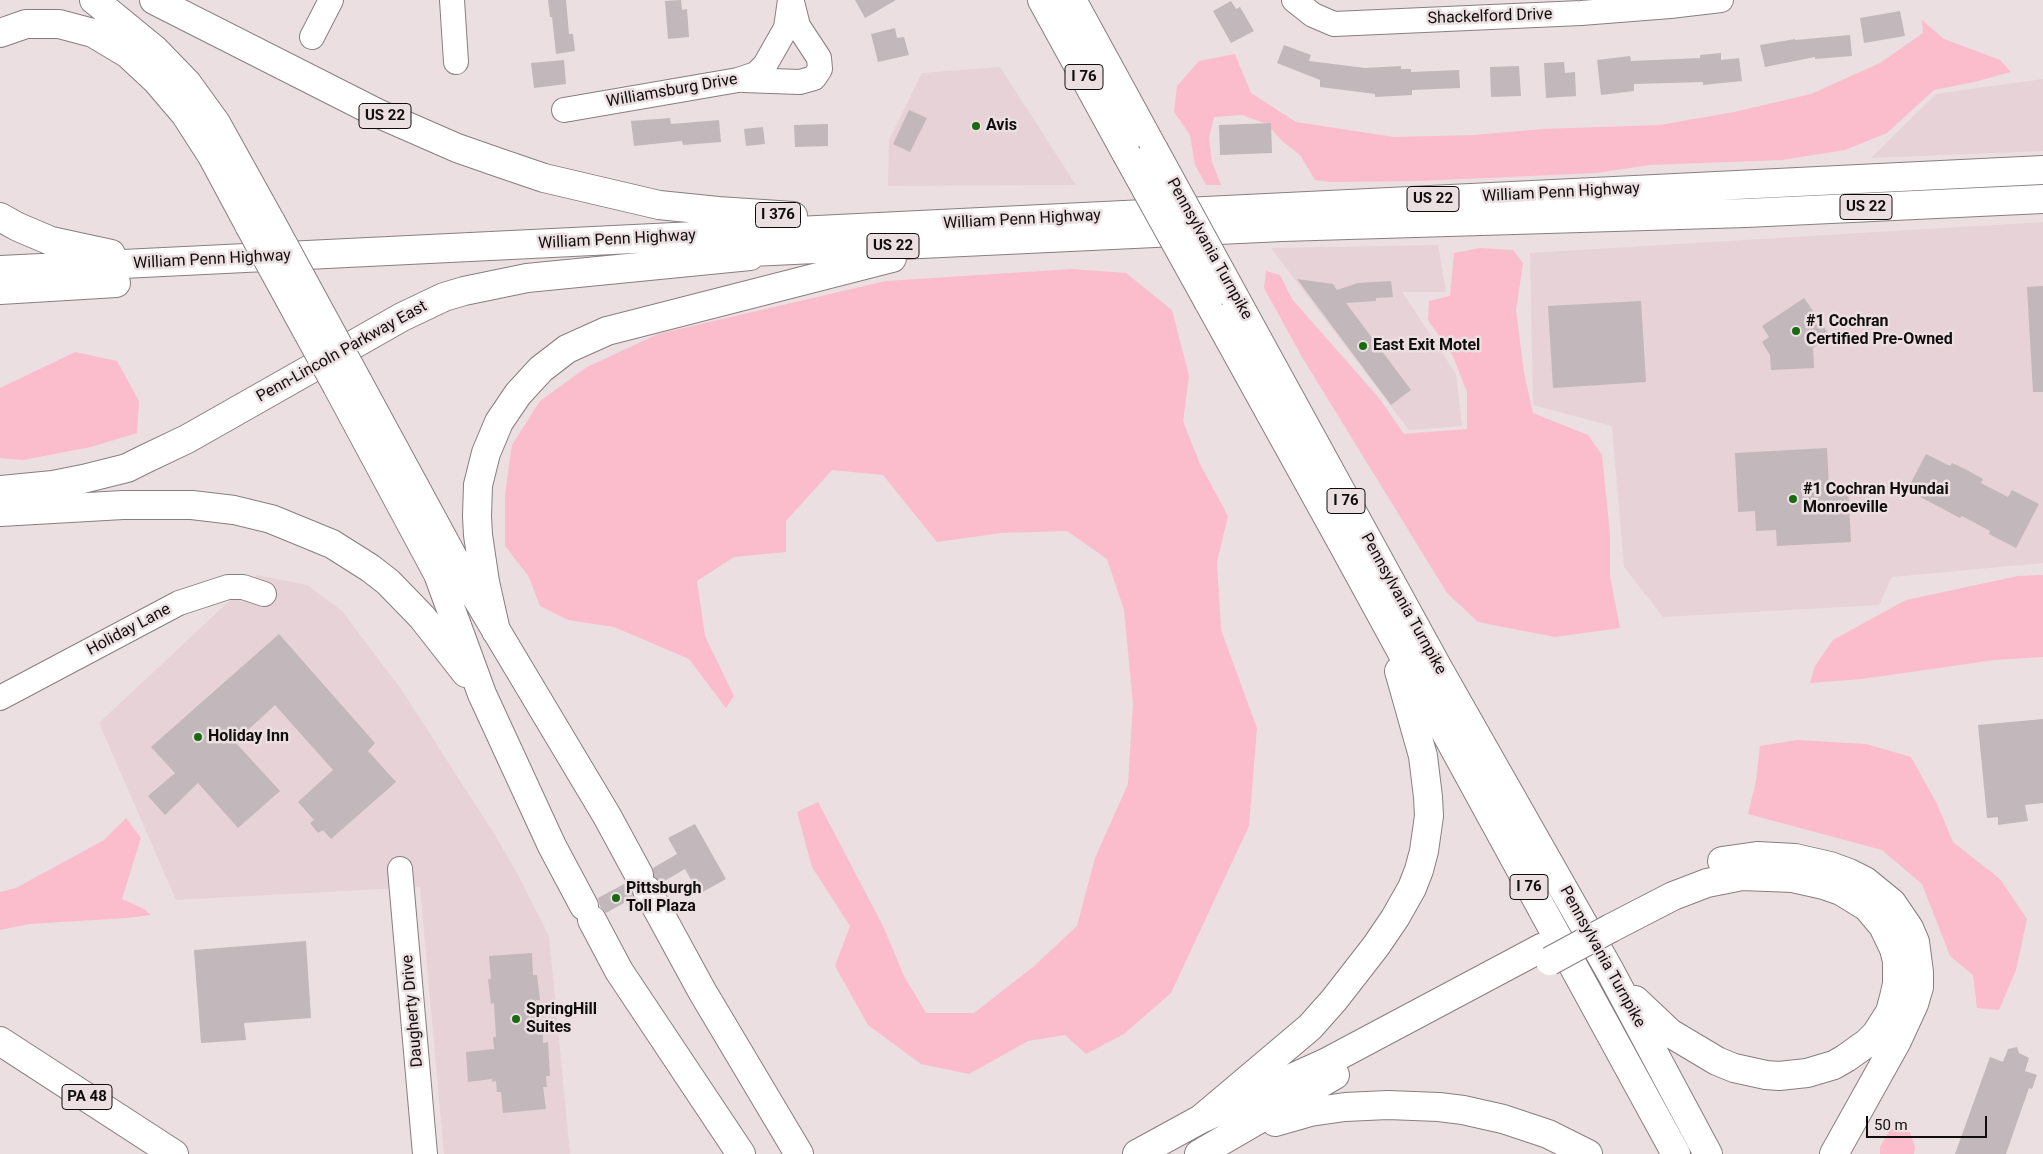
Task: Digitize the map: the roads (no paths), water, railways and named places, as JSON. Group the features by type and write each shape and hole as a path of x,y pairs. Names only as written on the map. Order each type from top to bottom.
{"main road":[{"path":"94,0 171,66 202,102 230,146 260,223 347,384 438,574 482,694 552,846 619,971 741,1154"},
{"name":"US 22","path":"154,0 377,113 432,137 544,178 630,199"},
{"name":"Pennsylvania Turnpike","path":"1042,0 1384,619 1676,1154"},
{"name":"Pennsylvania Turnpike","path":"1072,0 1438,668 1610,971 1708,1154"},
{"path":"0,18 37,9 61,11 86,16 135,34"},
{"path":"0,33 32,24 65,25 93,33 128,54 156,80 185,114 212,156 260,223"},
{"name":"William Penn Highway","path":"0,270 2043,170"},
{"name":"I 376","path":"630,199 659,205 708,210 927,224"},
{"name":"William Penn Highway","path":"0,290 553,258 817,250 1282,227 1746,213 2043,199"},
{"path":"0,217 51,241 152,263"},
{"path":"496,631 485,582 478,535 477,500 481,469 491,438 507,408 529,381 553,358 580,342 623,326 874,263 968,242"},
{"name":"Penn-Lincoln Parkway East","path":"0,490 33,488 75,481 126,468 187,439 402,317 437,300 464,291 527,278 817,250"},
{"path":"347,384 607,816 702,991 799,1154"},
{"path":"0,490 123,505"},
{"path":"0,512 123,505 192,505 234,510 271,519 332,544 370,568 406,598 482,694"},
{"path":"1201,1119 1302,1033 1334,1000 1356,974 1390,925 1419,870 1429,816 1426,777 1418,736 1384,619"},
{"path":"1137,1154 1201,1119 1326,1063 1546,954 1607,922 1683,873 1720,861 1757,856 1795,858 1830,866 1865,882 1892,903 1909,928 1918,957 1918,988 1908,1021 1834,1154"},
{"path":"1607,922 1708,883 1742,876 1792,878 1841,891 1867,907 1877,917 1889,937 1897,961 1898,972 1890,1012 1883,1024 1867,1043 1846,1058 1820,1070 1779,1076 1734,1068 1694,1049 1655,1020 1610,971"},
{"path":"1208,1149 1546,954"},
{"name":"PA 48","path":"0,1041 174,1154"},
{"path":"1208,1149 1273,1122 1310,1112 1364,1105 1416,1105 1463,1110 1503,1119 1548,1134 1588,1154"}],"street":[{"path":"312,37 332,0"},
{"path":"452,0 456,62"},
{"path":"738,80 800,82 814,78 820,70 819,58 798,26 791,0"},
{"name":"Williamsburg Drive","path":"564,110 738,80 756,74 765,65 786,28 791,0"},
{"name":"Shackelford Drive","path":"1294,0 1313,15 1334,24 1577,6 1670,6 1721,0"},
{"name":"Holiday Lane","path":"0,698 188,600 228,587 243,588 264,594"},
{"name":"Daugherty Drive","path":"400,869 425,1154"}],"place":[{"name":"Avis","path":"976,126"},
{"name":"#1 Cochran Certified Pre-Owned","path":"1796,331"},
{"name":"East Exit Motel","path":"1363,346"},
{"name":"#1 Cochran Hyundai Monroeville","path":"1793,499"},
{"name":"Holiday Inn","path":"198,737"},
{"name":"Pittsburgh Toll Plaza","path":"616,898"},
{"name":"SpringHill Suites","path":"516,1019"}]}
